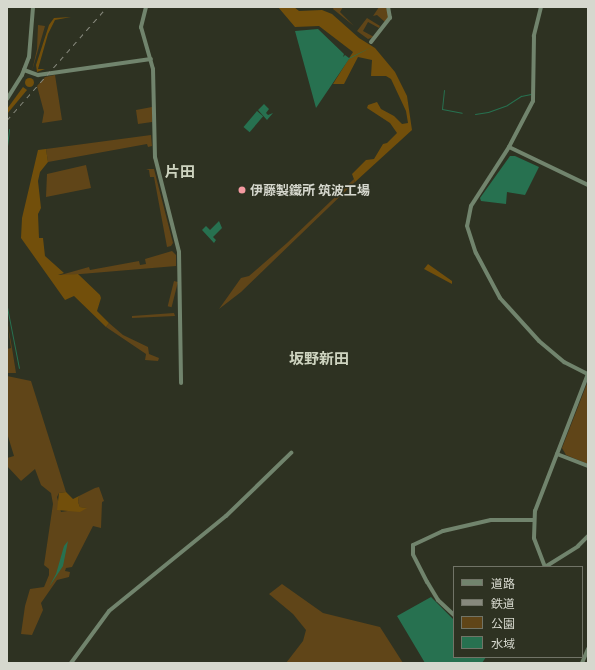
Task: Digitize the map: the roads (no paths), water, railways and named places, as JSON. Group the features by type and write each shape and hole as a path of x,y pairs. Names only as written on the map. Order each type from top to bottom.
{"street":[{"path":"7,99 24,70 31,45 33,7"},
{"path":"146,7 140,27 151,59 155,118 155,157 178,252 182,299 179,354 182,383"},
{"path":"371,42 390,18 388,7"},
{"path":"541,7 534,36 533,101 509,147 469,211 467,226 470,238 492,286 527,330 564,362 588,374 533,520 536,549 544,566"},
{"path":"24,70 38,75 151,59"},
{"path":"509,147 588,185"},
{"path":"71,663 115,606 226,516 291,453"},
{"path":"557,454 588,466"},
{"path":"453,614 438,600 427,582 412,554 413,545 443,531 484,521 505,518 533,520"},
{"path":"547,566 578,546 588,536"},
{"path":"582,663 588,649"}],"water":[{"path":"318,29 344,54 343,57 345,55 349,58 372,47 349,59 316,108 295,31"},
{"path":"264,104 269,109 266,113 268,115 273,113 267,120 258,110"},
{"path":"257,111 263,116 250,132 244,127"},
{"path":"510,156 515,156 539,167 525,195 507,192 506,204 481,201 480,198"},
{"path":"219,221 222,228 213,237 216,240 214,243 202,230 206,226 210,230"},
{"path":"68,541 63,566 49,587 56,574 64,546"},
{"path":"431,597 453,619 453,658 485,658 482,663 425,663 397,616"}],"waterway":[{"path":"444,90 442,109 462,113"},
{"path":"475,114 488,112 507,105 521,96 531,94"},
{"path":"7,146 9,129"},
{"path":"7,307 19,368"}],"railway":[{"path":"7,120 107,7"}],"place":[{"name":"伊藤製鐵所 筑波工場","path":"242,190"}],"district":[{"name":"片田","path":"180,172"},
{"name":"坂野新田","path":"319,359"}]}
